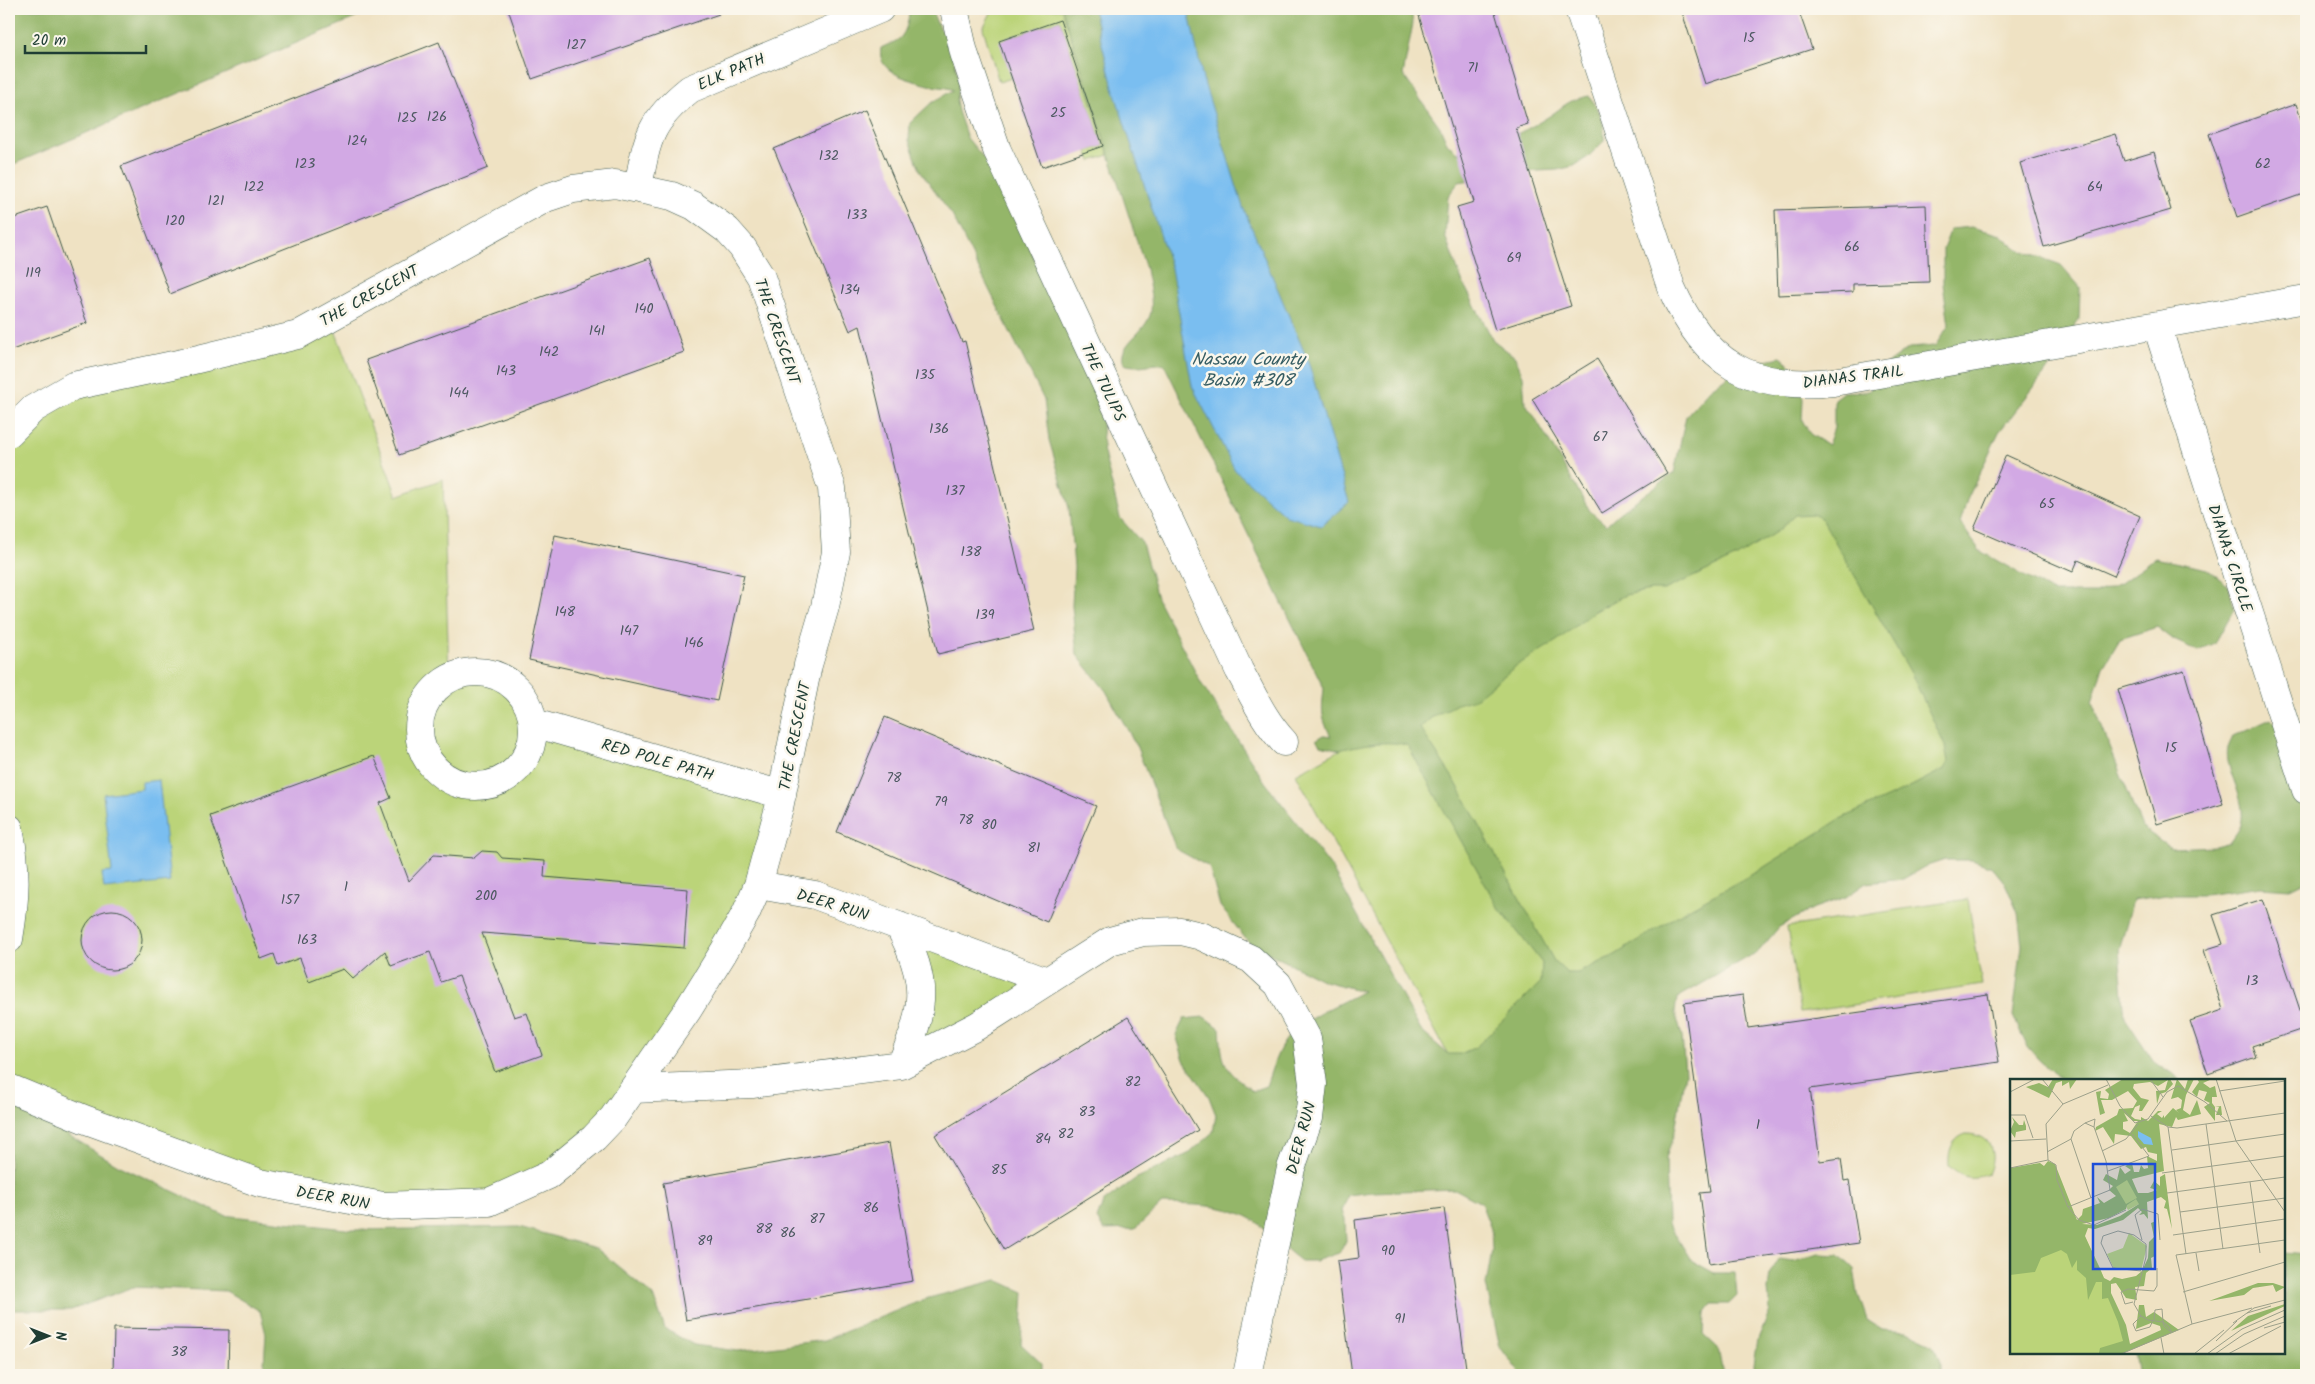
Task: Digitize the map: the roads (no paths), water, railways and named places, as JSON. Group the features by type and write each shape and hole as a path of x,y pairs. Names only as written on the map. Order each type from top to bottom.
{"street":[{"name":"ELK PATH","path":"638,188 646,141 658,119 672,103 690,89 880,9"},
{"name":"THE TULIPS","path":"954,9 966,62 997,150 1239,670 1272,729 1284,742"},
{"name":"DIANAS TRAIL","path":"1579,9 1671,288 1688,323 1701,339 1724,362 1741,373 1785,383 1809,385 1832,382 2306,299"},
{"name":"THE CRESCENT","path":"9,433 33,409 73,386 173,365 298,335 546,198 574,189 615,184 672,196 694,206 727,230 742,247 761,277 832,488 836,552 825,607 808,665 782,795 758,885"},
{"name":"DIANAS CIRCLE","path":"2157,326 2306,790"},
{"path":"468,671 486,671 504,677 519,689 529,705 534,723 532,745 521,765 503,780 482,786 460,784 440,773 426,755 420,734 422,712 432,692 449,677 468,671"},
{"name":"RED POLE PATH","path":"534,723 782,795"},
{"path":"9,828 15,859 15,900 9,939"},
{"name":"DEER RUN","path":"9,1088 84,1119 260,1183 383,1206 489,1202 548,1175 594,1138 613,1118 687,1012 746,913 758,885 814,895 1047,981"},
{"path":"899,926 915,960 920,1005 916,1027 901,1065"},
{"name":"DEER RUN","path":"633,1089 752,1084 901,1065 976,1026 1110,941 1143,932 1180,931 1201,936 1251,959 1278,984 1307,1038 1313,1084 1309,1118 1291,1168 1247,1375"}],"water":[{"name":"Nassau County Basin #308","path":"1093,9 1188,9 1203,79 1243,207 1308,361 1349,502 1321,526 1286,516 1235,470 1192,386 1171,268 1114,91"},
{"path":"159,780 170,882 104,889 102,873 112,872 103,794 142,789 142,782"}]}
